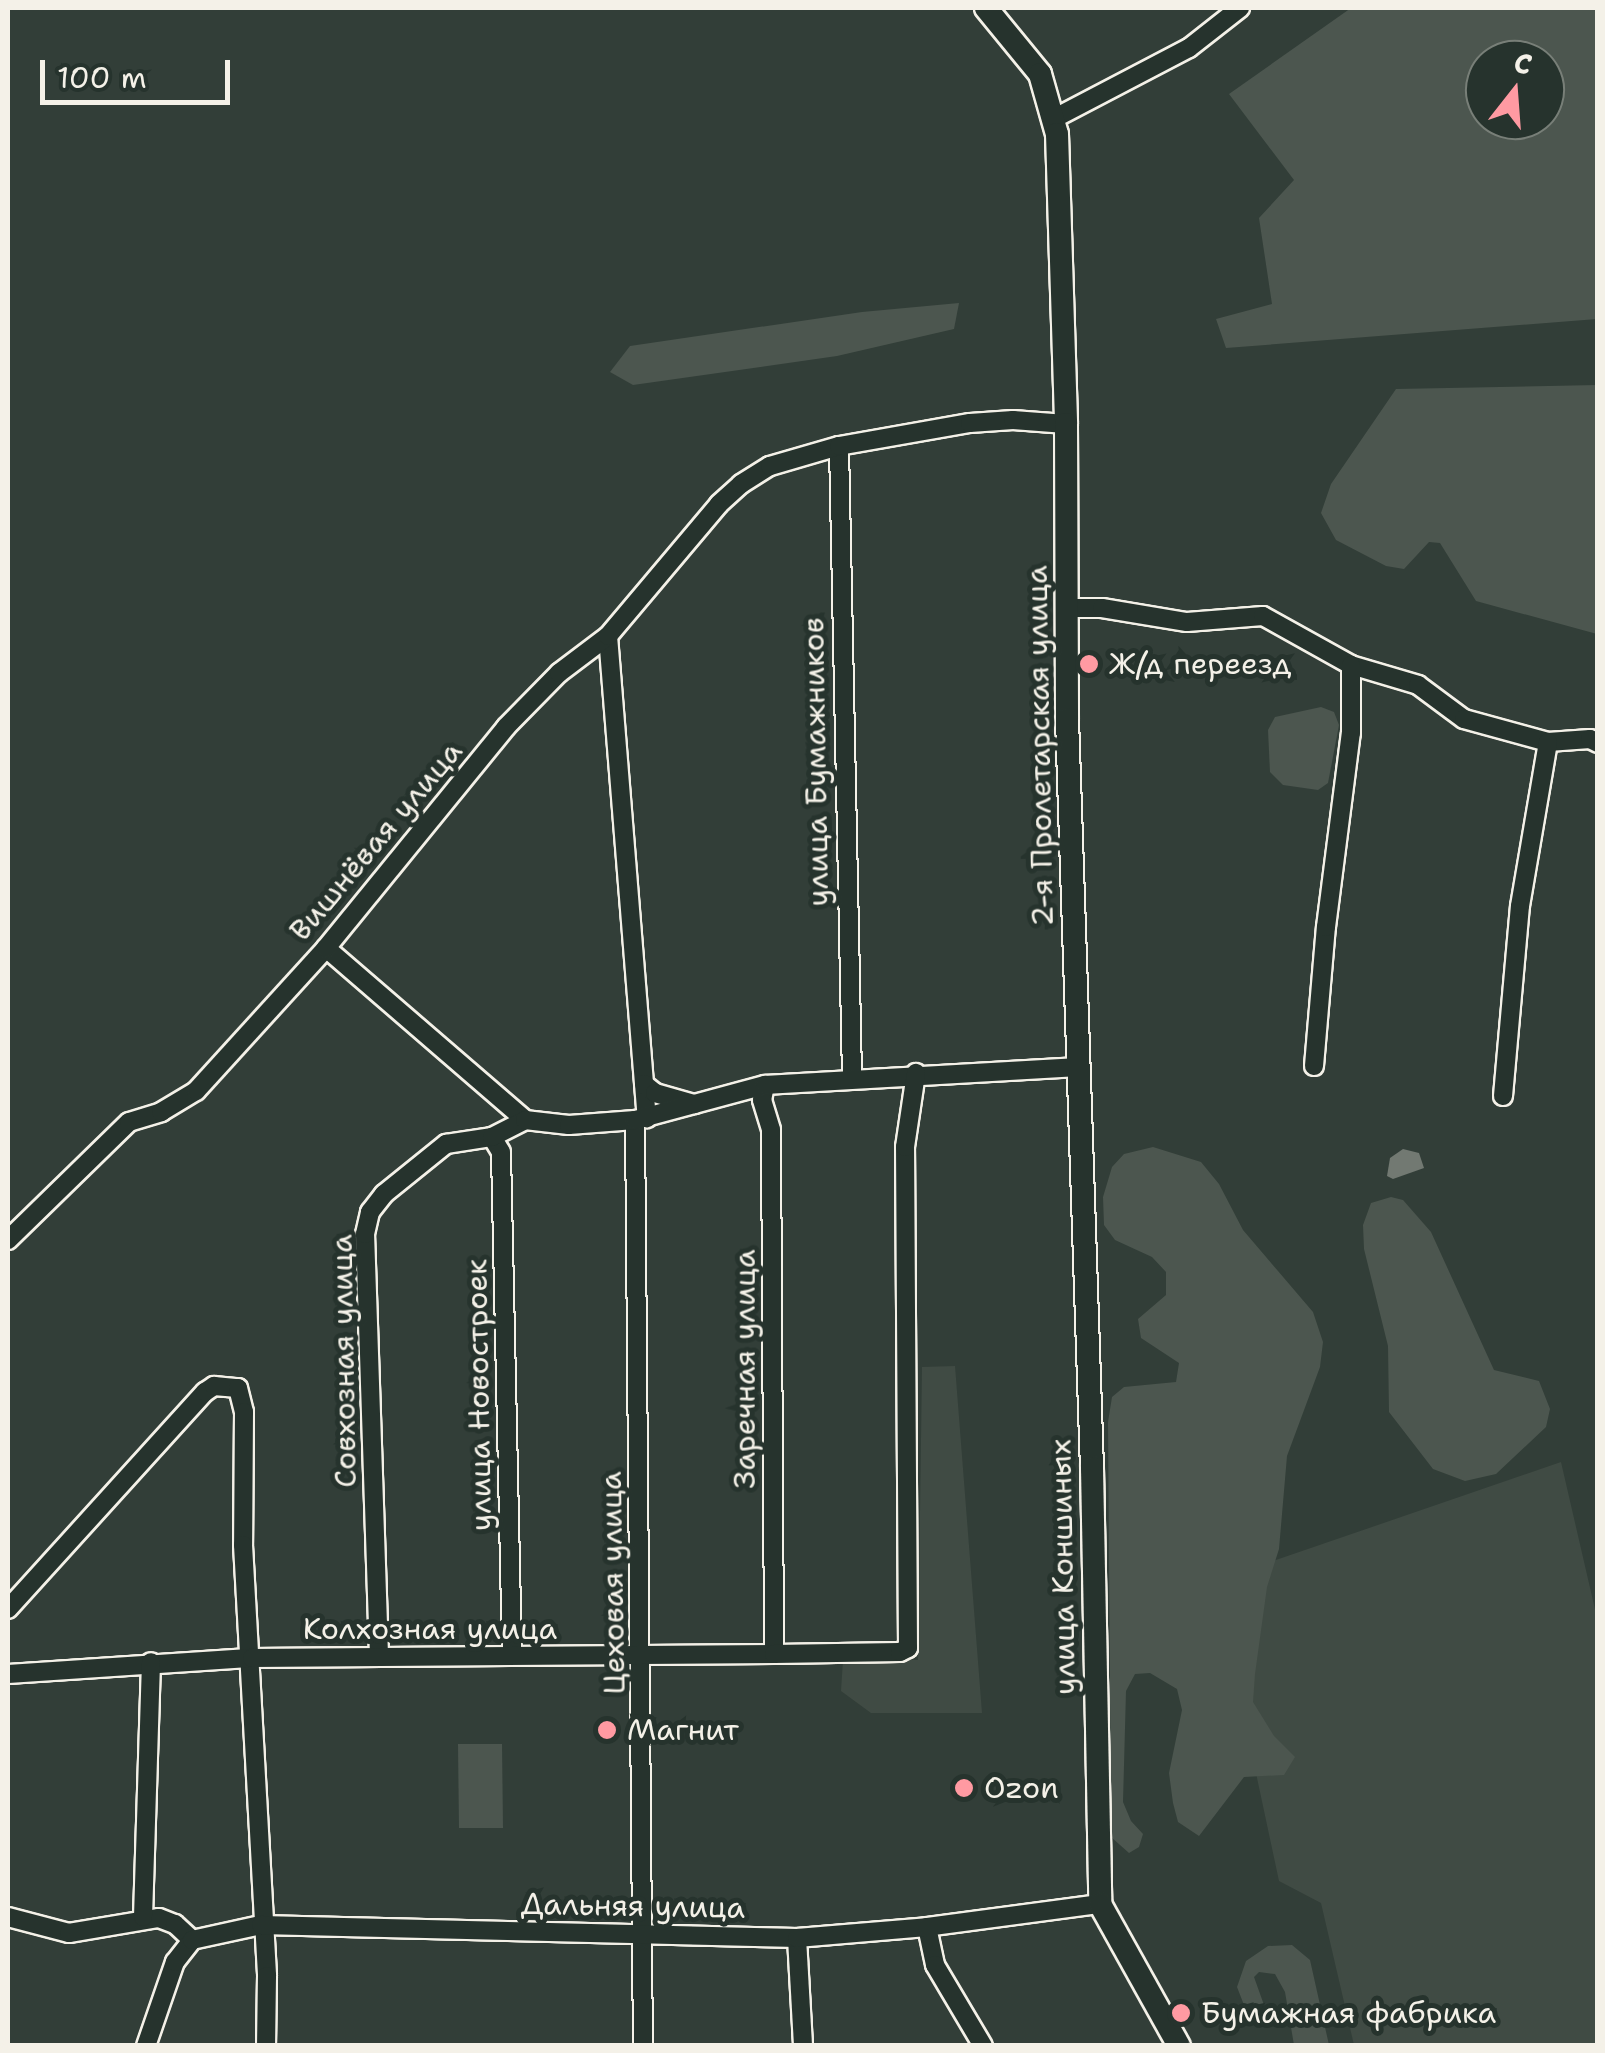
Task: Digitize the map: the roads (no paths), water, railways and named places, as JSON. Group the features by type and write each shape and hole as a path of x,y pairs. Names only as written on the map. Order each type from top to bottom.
{"main road":[{"name":"2-я Пролетарская улица","path":"986,8 1040,74 1056,118 1078,1067"},
{"name":"улица Коншиных","path":"1078,1067 1092,1468 1100,1904 1180,2046"}],"street":[{"path":"1056,118 1189,48 1240,8"},
{"name":"Вишнёвая улица","path":"8,1240 129,1122 162,1112 196,1091 326,948 506,727 559,673 608,636 718,504 741,484 770,466 839,446 970,423 1013,420 1066,424"},
{"name":"улица Бумажников","path":"839,446 842,783 852,1077"},
{"path":"1066,608 1102,608 1187,622 1262,616 1351,665 1418,685 1464,719 1548,742 1598,742"},
{"name":"Цеховая улица","path":"608,636 644,1084 643,2046"},
{"path":"1314,1066 1326,927 1351,733 1351,665"},
{"path":"1503,1096 1520,906 1548,742"},
{"path":"326,948 525,1120 569,1125 641,1119 764,1085 916,1073 1078,1067"},
{"name":"Колхозная улица","path":"10,1673 252,1658 774,1654 900,1652 908,1648 905,1146 916,1073"},
{"path":"644,1084 655,1093 696,1104"},
{"name":"Заречная улица","path":"764,1085 762,1100 772,1130 774,1654"},
{"name":"Совхозная улица","path":"379,1655 365,1234 370,1212 384,1194 446,1144 492,1136 525,1120"},
{"name":"улица Новостроек","path":"492,1136 501,1152 512,1655"},
{"path":"8,1609 206,1392 232,1385 242,1394 243,1545 252,1658 261,1926 268,1976 266,2046"},
{"path":"143,1918 151,1662"},
{"name":"Дальняя улица","path":"192,1940 261,1926 797,1938 927,1927 1100,1904"},
{"path":"8,1917 69,1933 143,1918 175,1924 192,1940 175,1962 146,2046"},
{"path":"927,1927 936,1965 983,2046"},
{"path":"797,1938 802,2046"}],"place":[{"name":"Ж/д переезд","path":"1089,664"},
{"name":"Магнит","path":"607,1730"},
{"name":"Ozon","path":"964,1788"},
{"name":"Бумажная фабрика","path":"1181,2013"}]}
